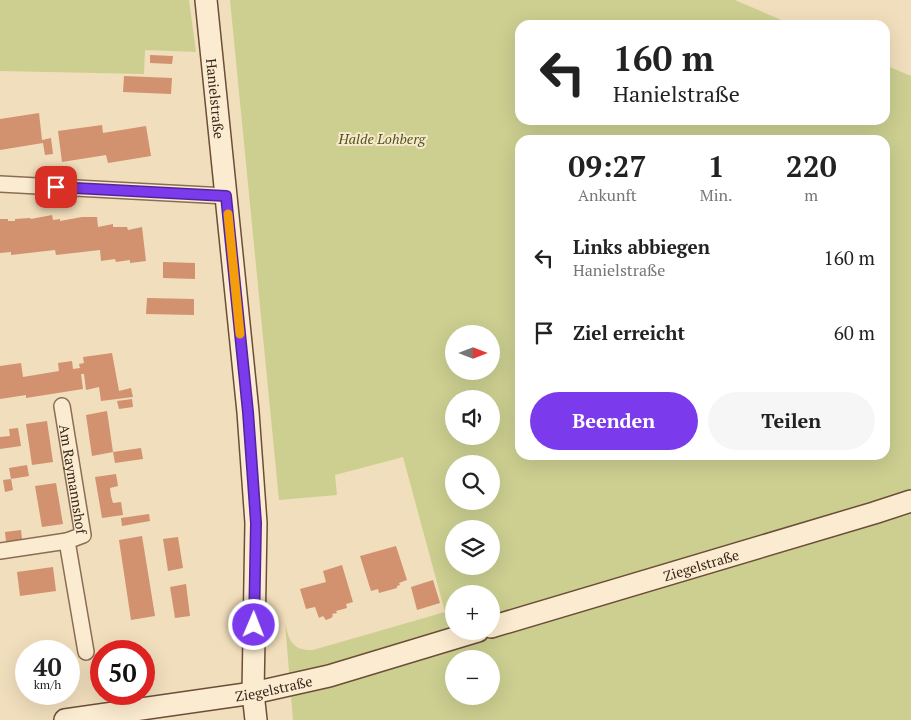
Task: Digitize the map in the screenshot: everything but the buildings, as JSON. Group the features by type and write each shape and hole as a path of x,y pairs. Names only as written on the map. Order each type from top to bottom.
{"main road":[{"name":"Hanielstraße","path":"206,0 247,402 256,523 253,693 256,720"},
{"name":"Ziegelstraße","path":"500,624 911,501"},
{"name":"Ziegelstraße","path":"65,720 253,693 329,676 448,640"}],"street":[{"path":"0,184 226,196"},
{"name":"Am Raymannshof","path":"0,552 67,541 83,535 62,406"},
{"name":"Am Raymannshof","path":"67,541 86,652"}],"green space":[{"path":"0,0 189,0 196,52 145,50 144,74 0,71"},
{"name":"Halde Lohberg","path":"230,0 735,0 781,20 515,20 515,125 890,125 890,67 911,76 911,720 293,720 285,623 290,640 296,647 313,650 445,612 403,457 335,475 337,495 279,500"}],"slow traffic":[{"path":"228,214 240,334"}],"route":[{"path":"56,187 226,196 248,412 256,523 254,625"}]}
